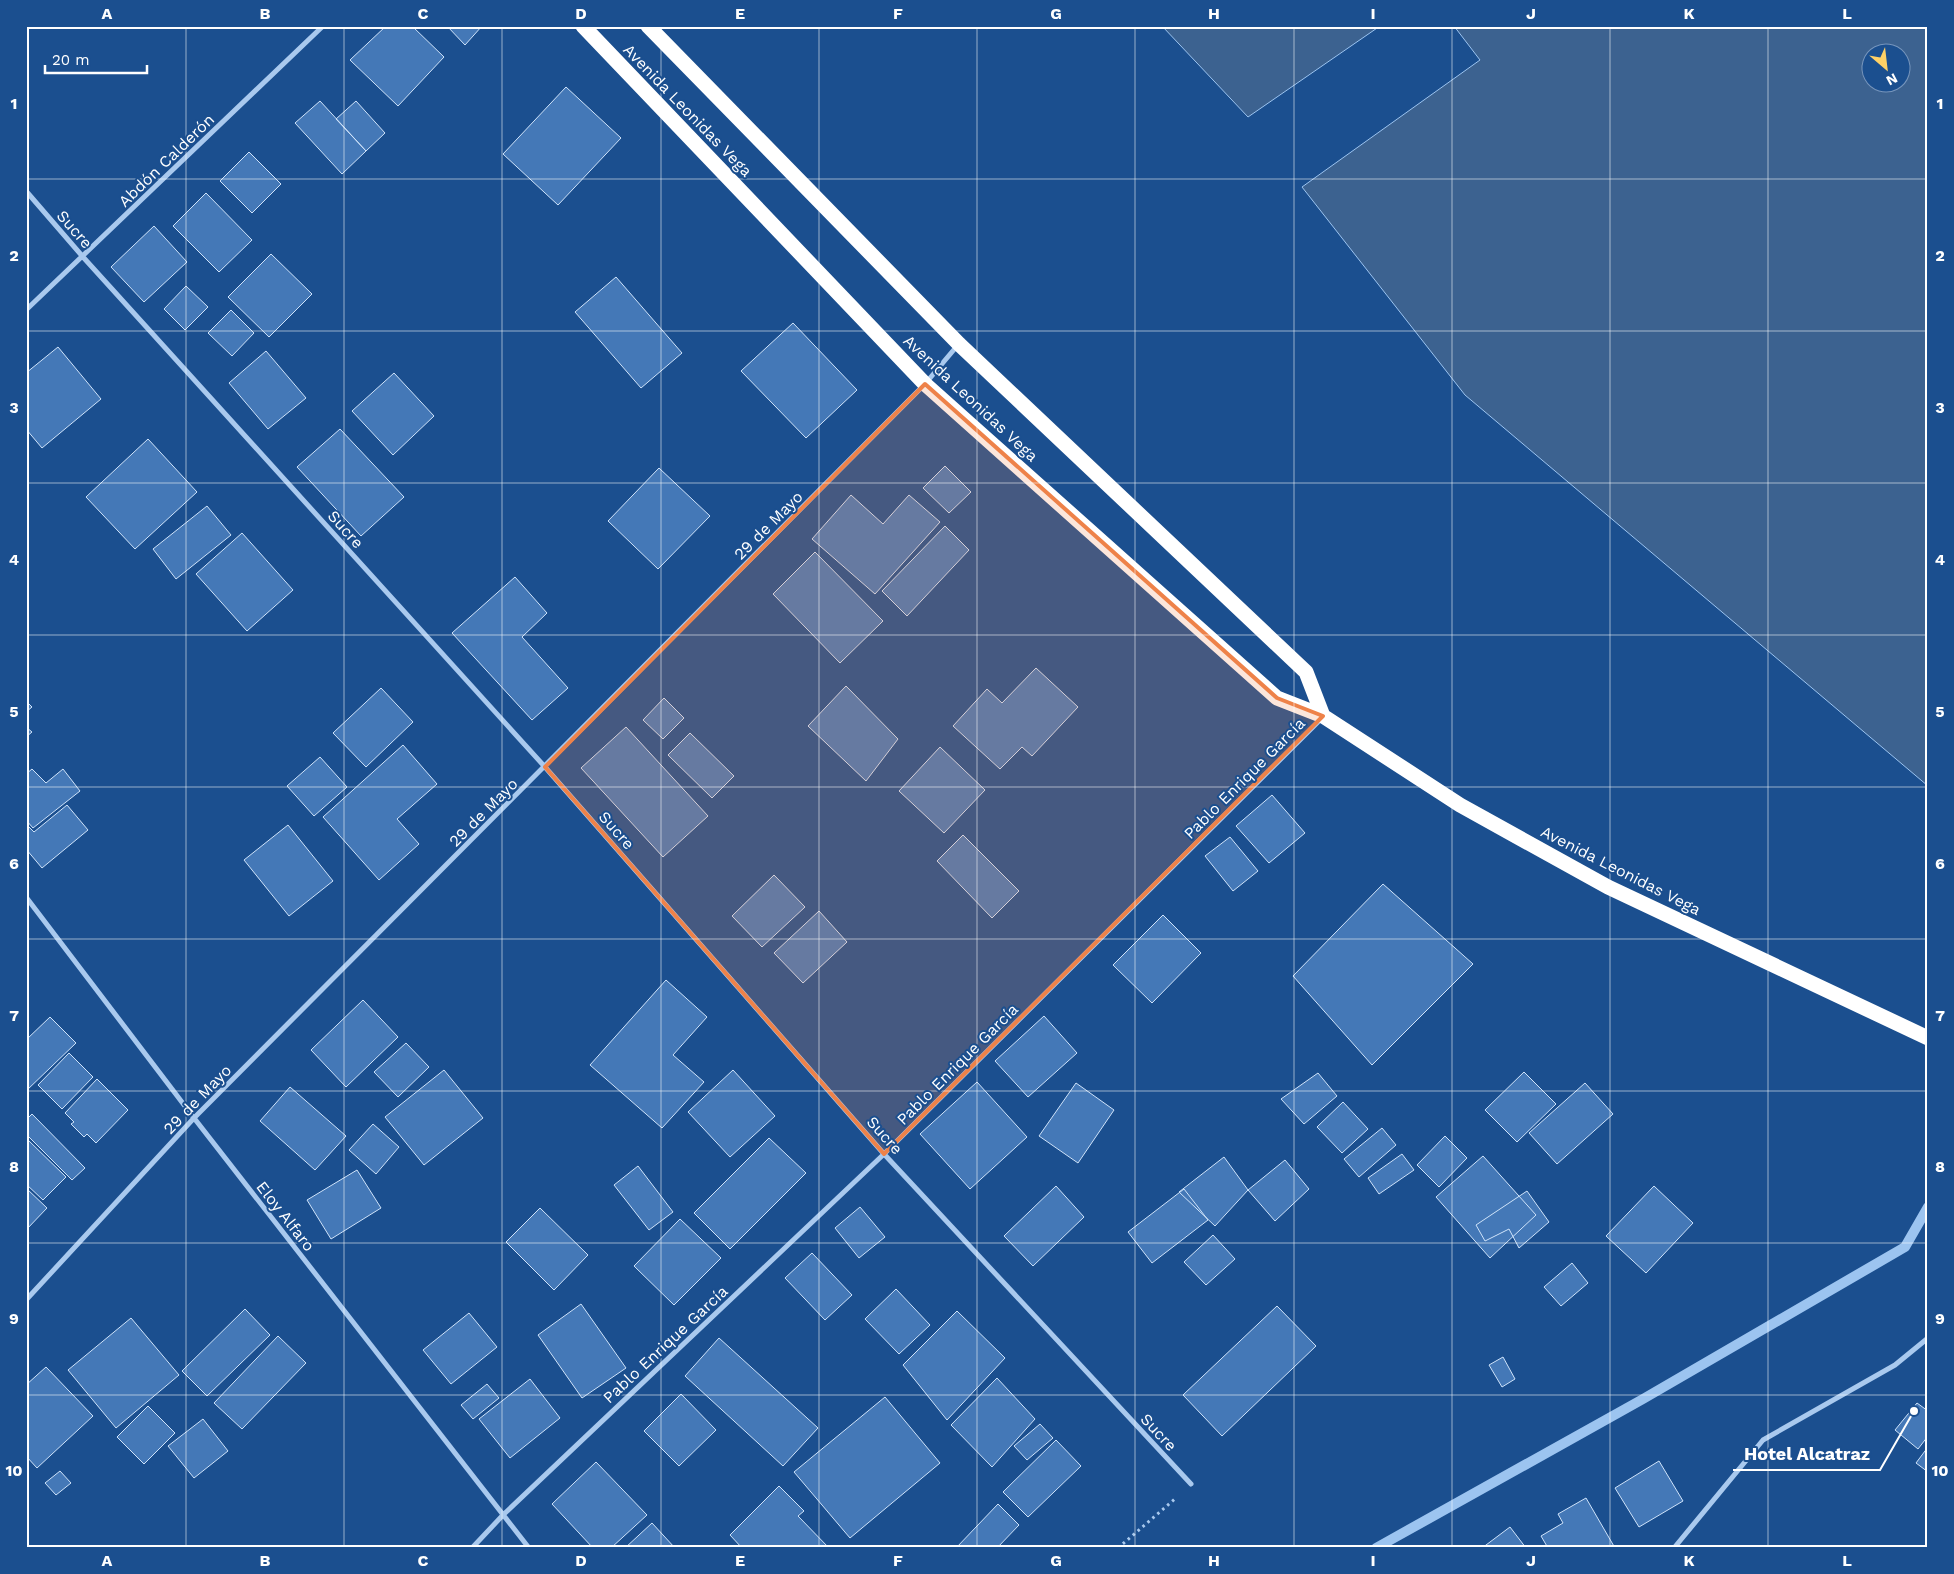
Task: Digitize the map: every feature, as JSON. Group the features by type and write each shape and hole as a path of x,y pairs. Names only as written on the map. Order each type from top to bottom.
{"highway":[{"name":"Avenida Leonidas Vega","path":"583,26 925,384 1277,698 1323,716 1460,805 1608,887 1922,1035"},
{"name":"Avenida Leonidas Vega","path":"648,26 959,344 1306,672 1323,716"}],"street":[{"name":"Abdón Calderón","path":"26,310 323,26"},
{"name":"Sucre","path":"26,191 83,257 545,767 884,1154 1191,1484"},
{"name":"29 de Mayo","path":"26,1300 194,1118 925,384 959,344"},
{"name":"Pablo Enrique García","path":"472,1548 503,1515 884,1154 1323,716"},
{"name":"Eloy Alfaro","path":"26,897 194,1118 529,1548"},
{"path":"1674,1548 1763,1440 1895,1365 1928,1338"}],"path":[{"path":"1118,1548 1191,1484"}],"highlighted area":[{"path":"925,384 1277,698 1323,716 884,1154 545,767"}],"water":[{"path":"1162,26 1380,26 1248,117"},
{"path":"1454,26 1928,26 1928,786 1465,395 1302,187 1480,60"}],"building":[{"path":"386,26 412,26 444,57 398,106 350,60"},
{"path":"447,26 482,26 465,45"},
{"path":"566,87 621,138 558,205 503,154"},
{"path":"320,101 366,151 342,174 295,123"},
{"path":"356,101 385,133 366,151 336,119"},
{"path":"249,152 281,184 252,213 220,181"},
{"path":"206,193 252,240 219,272 173,226"},
{"path":"154,226 187,262 144,302 111,267"},
{"path":"271,254 312,294 269,337 228,297"},
{"path":"616,277 682,353 641,388 575,312"},
{"path":"186,286 208,307 185,330 164,309"},
{"path":"231,310 254,333 232,356 208,333"},
{"path":"793,323 857,390 806,438 741,371"},
{"path":"58,347 101,399 42,448 26,429 26,373"},
{"path":"266,351 306,398 268,429 229,383"},
{"path":"394,373 434,416 393,455 352,411"},
{"path":"340,429 404,497 361,536 297,467"},
{"path":"148,439 197,492 135,549 86,497"},
{"path":"945,466 971,492 949,513 923,488"},
{"path":"659,468 710,516 658,569 608,521"},
{"path":"851,495 883,524 909,495 940,522 875,594 812,539"},
{"path":"207,506 231,535 176,579 153,549"},
{"path":"945,526 969,550 907,616 882,591"},
{"path":"242,533 293,590 247,631 196,574"},
{"path":"815,552 883,621 840,663 773,594"},
{"path":"515,577 547,613 522,637 568,688 532,720 452,633"},
{"path":"1036,668 1078,707 1032,756 1022,747 1000,769 953,726 987,689 1002,703"},
{"path":"846,686 898,739 866,781 808,726"},
{"path":"381,688 413,722 366,767 333,733"},
{"path":"664,698 684,718 663,739 643,720"},
{"path":"26,701 32,707 26,712"},
{"path":"26,727 32,732 26,737"},
{"path":"626,727 708,816 663,857 581,768"},
{"path":"690,733 734,776 712,798 668,755"},
{"path":"403,745 437,784 397,819 419,844 379,880 323,817"},
{"path":"940,747 985,790 944,833 899,791"},
{"path":"320,757 347,787 314,816 287,786"},
{"path":"32,769 46,783 63,769 80,791 33,828 26,820 26,774"},
{"path":"1272,795 1305,833 1269,863 1236,826"},
{"path":"67,805 88,830 42,868 26,849 26,824 34,832"},
{"path":"288,825 333,881 289,916 244,860"},
{"path":"963,835 1019,891 992,918 937,861"},
{"path":"1230,837 1258,871 1233,891 1205,856"},
{"path":"774,875 805,907 762,947 732,916"},
{"path":"1383,884 1473,964 1372,1065 1293,976"},
{"path":"819,911 847,942 803,983 774,953"},
{"path":"1163,915 1201,953 1152,1003 1113,965"},
{"path":"666,980 707,1017 673,1055 704,1082 662,1128 590,1065"},
{"path":"363,1000 398,1037 346,1087 311,1050"},
{"path":"1044,1016 1077,1053 1028,1097 995,1061"},
{"path":"50,1017 76,1043 26,1091 26,1040"},
{"path":"406,1043 429,1067 398,1097 374,1072"},
{"path":"69,1053 93,1077 62,1109 38,1085"},
{"path":"444,1070 483,1118 424,1165 385,1117"},
{"path":"733,1070 775,1116 730,1157 688,1112"},
{"path":"1524,1072 1556,1104 1517,1142 1485,1110"},
{"path":"1318,1073 1337,1096 1304,1124 1281,1099"},
{"path":"97,1079 128,1110 96,1143 87,1134 84,1137 71,1124 74,1122 65,1113"},
{"path":"977,1082 1027,1137 970,1189 920,1134"},
{"path":"1076,1083 1114,1110 1078,1163 1039,1136"},
{"path":"1585,1083 1613,1114 1557,1164 1529,1133"},
{"path":"290,1087 346,1136 315,1170 260,1121"},
{"path":"1343,1102 1368,1129 1342,1153 1317,1127"},
{"path":"32,1114 85,1168 72,1180 26,1134 26,1120"},
{"path":"373,1124 399,1147 376,1174 349,1150"},
{"path":"1382,1128 1396,1145 1359,1177 1344,1159"},
{"path":"1445,1136 1467,1158 1439,1187 1417,1165"},
{"path":"26,1138 66,1177 43,1200 26,1184"},
{"path":"769,1138 806,1173 730,1249 694,1213"},
{"path":"1402,1154 1414,1170 1379,1194 1368,1178"},
{"path":"1483,1156 1536,1215 1490,1258 1436,1197"},
{"path":"1224,1157 1248,1190 1215,1226 1179,1192"},
{"path":"1285,1160 1309,1189 1275,1221 1248,1190"},
{"path":"638,1166 673,1212 649,1230 614,1185"},
{"path":"357,1170 381,1208 331,1239 307,1200"},
{"path":"1056,1186 1084,1217 1033,1266 1004,1236"},
{"path":"1654,1186 1693,1223 1646,1273 1606,1236"},
{"path":"26,1188 47,1208 26,1230"},
{"path":"1184,1189 1208,1220 1152,1263 1128,1232"},
{"path":"1527,1191 1549,1222 1519,1248 1509,1229 1485,1241 1476,1225"},
{"path":"860,1207 885,1237 859,1258 835,1228"},
{"path":"540,1208 588,1255 554,1290 506,1242"},
{"path":"680,1219 721,1258 674,1305 634,1266"},
{"path":"1213,1235 1235,1259 1206,1285 1184,1262"},
{"path":"812,1253 852,1295 825,1320 785,1278"},
{"path":"1572,1263 1588,1283 1561,1306 1544,1287"},
{"path":"896,1289 930,1325 899,1354 865,1319"},
{"path":"581,1304 626,1368 582,1398 538,1335"},
{"path":"1277,1306 1316,1346 1222,1436 1183,1395"},
{"path":"245,1309 270,1335 207,1396 182,1371"},
{"path":"957,1311 1005,1358 947,1420 903,1365"},
{"path":"469,1313 497,1347 451,1384 423,1350"},
{"path":"131,1318 179,1375 116,1428 68,1370"},
{"path":"278,1336 306,1363 242,1429 214,1403"},
{"path":"719,1338 818,1428 783,1466 685,1376"},
{"path":"1503,1357 1515,1379 1502,1387 1489,1365"},
{"path":"46,1367 93,1416 37,1468 26,1456 26,1385"},
{"path":"997,1378 1035,1419 992,1467 951,1425"},
{"path":"530,1379 560,1418 510,1458 479,1419"},
{"path":"487,1384 499,1398 473,1419 461,1405"},
{"path":"681,1394 716,1430 679,1466 644,1431"},
{"path":"885,1397 940,1463 850,1538 794,1472"},
{"path":"1917,1403 1928,1411 1928,1436 1918,1449 1895,1430"},
{"path":"148,1406 175,1433 144,1464 117,1437"},
{"path":"203,1419 228,1451 194,1478 168,1446"},
{"path":"1040,1424 1053,1438 1027,1460 1014,1446"},
{"path":"1056,1440 1081,1466 1028,1517 1003,1492"},
{"path":"1928,1447 1928,1472 1916,1463"},
{"path":"1659,1461 1683,1501 1639,1527 1615,1488"},
{"path":"596,1462 647,1515 611,1548 593,1548 552,1504"},
{"path":"60,1471 71,1483 56,1495 45,1483"},
{"path":"779,1486 804,1511 798,1516 829,1548 742,1548 730,1535"},
{"path":"1586,1498 1615,1548 1548,1548 1541,1536 1563,1523 1558,1514"},
{"path":"998,1504 1019,1525 997,1548 956,1548"},
{"path":"652,1523 675,1548 625,1548"},
{"path":"1510,1527 1526,1548 1482,1548"}],"waterway":[{"path":"1376,1548 1643,1399 1905,1247 1928,1207"}],"place":[{"name":"Hotel Alcatraz","path":"1914,1411"}]}
